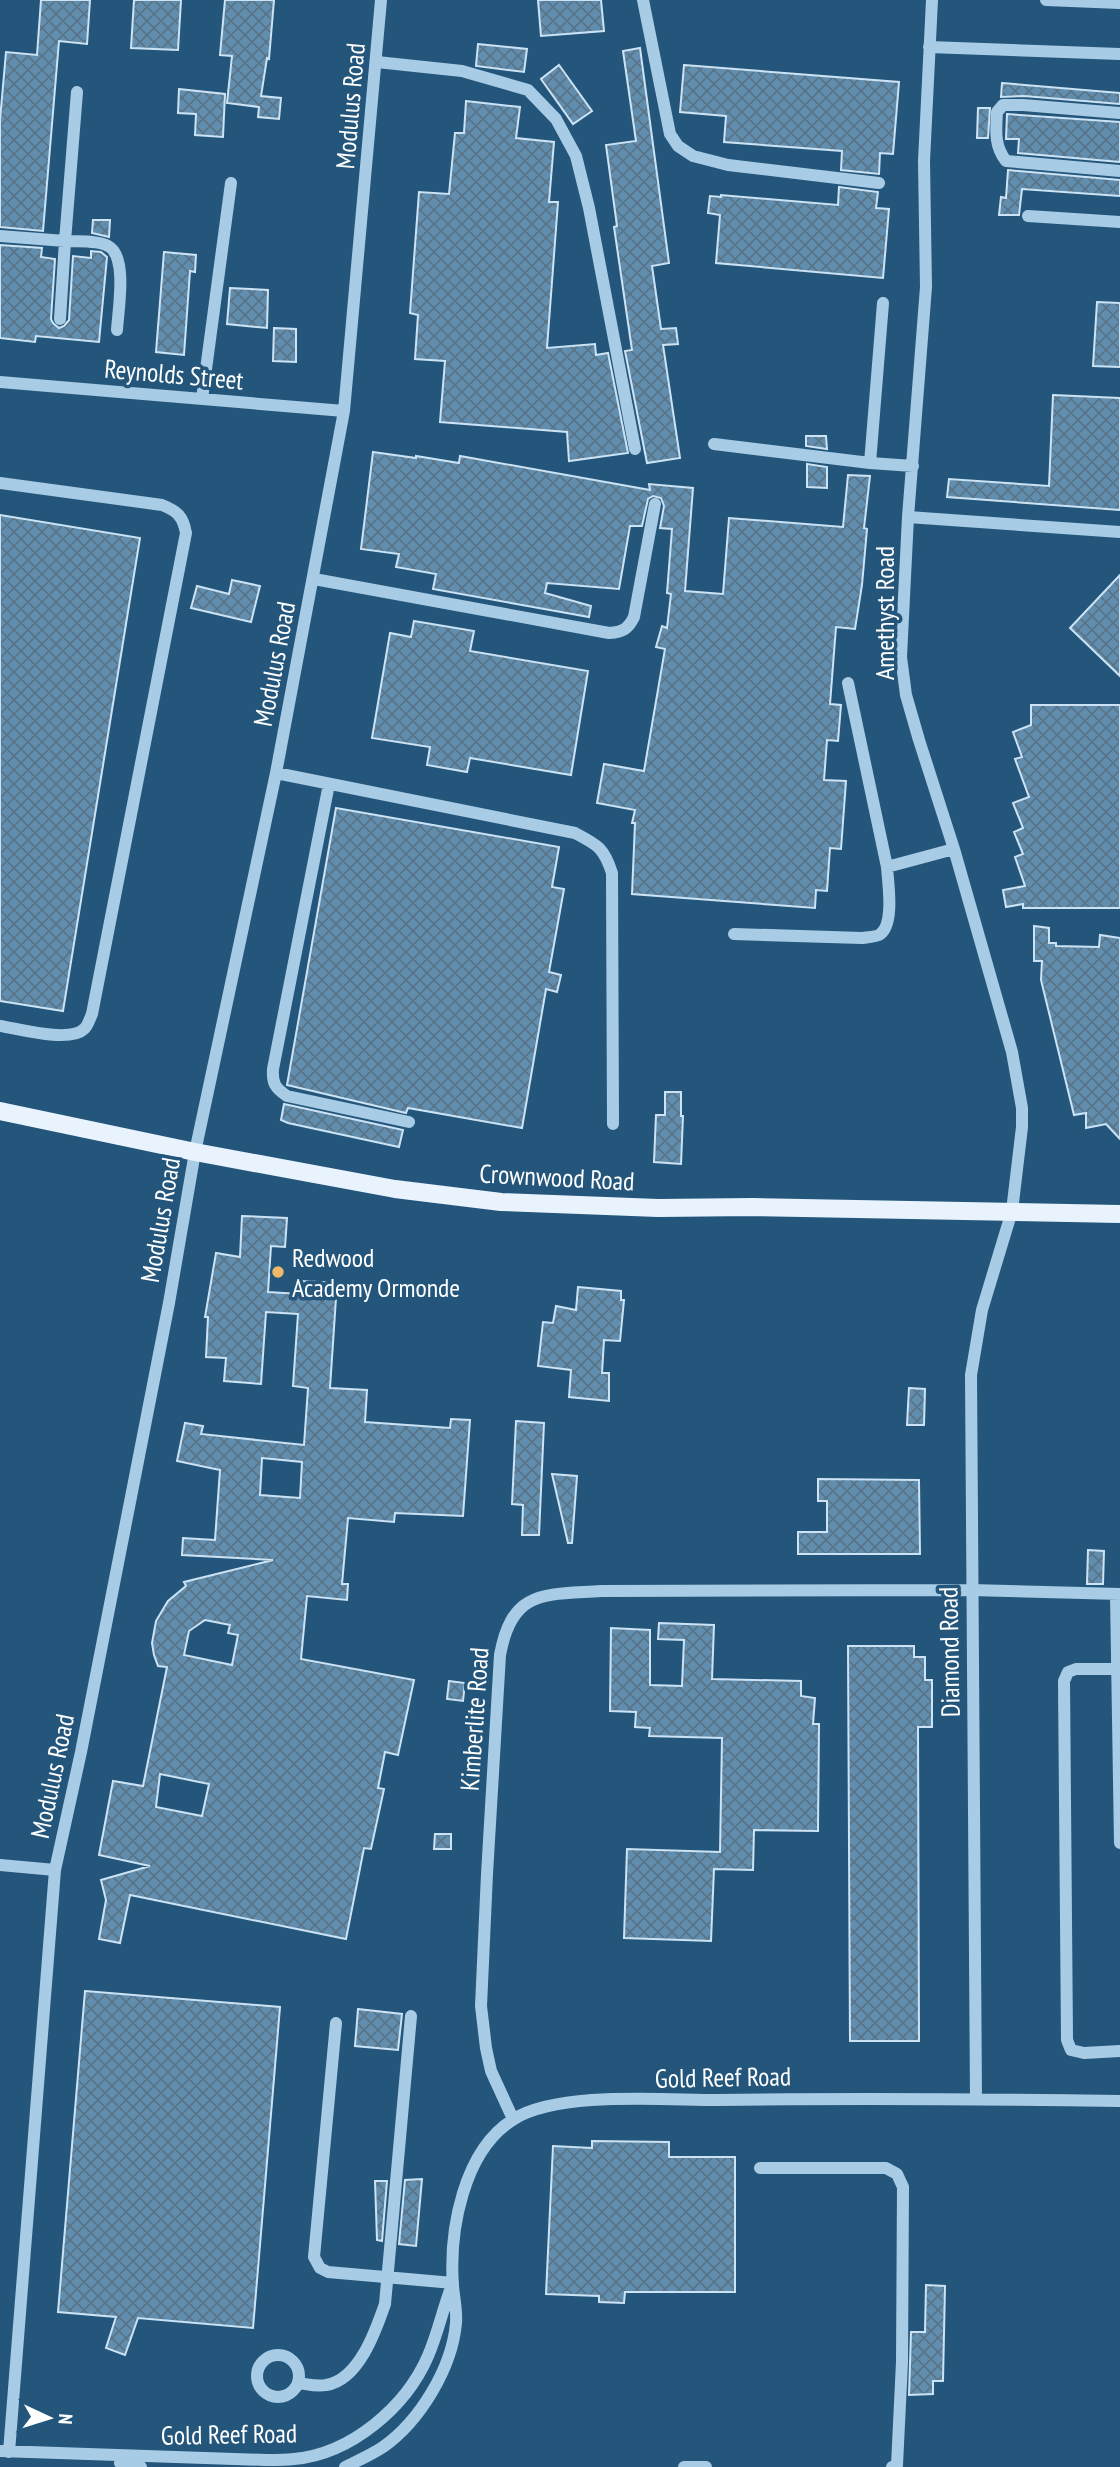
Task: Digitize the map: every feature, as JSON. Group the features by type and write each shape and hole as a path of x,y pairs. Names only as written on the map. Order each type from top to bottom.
{"main road":[{"name":"Crownwood Road","path":"0,1111 195,1152 395,1189 500,1202 646,1208 1120,1214"}],"street":[{"name":"Modulus Road","path":"5,2452 55,1870 81,1752 161,1344 195,1152 276,773 345,411 381,0"},
{"path":"643,0 670,134 678,146 693,156 728,165 878,183"},
{"name":"Amethyst Road","path":"932,0 924,162 926,287 908,517 901,657 919,740 954,849 1020,1086 1021,1127 1012,1211"},
{"path":"1046,0 1120,3"},
{"path":"929,47 1120,54"},
{"path":"377,62 462,71 528,90 556,120 576,156 590,208 635,449"},
{"path":"60,319 77,92"},
{"path":"1120,113 1003,105 997,112 996,142 1006,161 1120,171"},
{"path":"202,399 232,183"},
{"path":"1028,216 1120,222"},
{"path":"0,236 108,245 116,252 120,268 117,330"},
{"path":"870,463 883,303"},
{"name":"Reynolds Street","path":"0,382 345,411"},
{"path":"714,444 913,466"},
{"path":"0,483 162,505 176,511 183,520 186,533 92,1014 85,1029 73,1035 0,1026"},
{"path":"314,579 610,633 621,632 630,626 634,617 655,504"},
{"path":"908,517 1120,532"},
{"path":"734,934 862,938 880,934 886,928 890,916 887,867 848,683"},
{"path":"276,773 575,833 598,845 606,854 612,873 612,1124"},
{"path":"329,784 275,1055 272,1082 287,1096 409,1122"},
{"path":"887,867 954,849"},
{"name":"Diamond Road","path":"976,2099 971,1375 982,1310 1012,1211"},
{"name":"Kimberlite Road","path":"513,2119 491,2071 481,2006 500,1656 506,1628 517,1611 550,1594 601,1591 971,1590 1118,1594"},
{"path":"1118,1594 1120,1843"},
{"path":"1117,1669 1076,1669 1068,1672 1064,1681 1064,1709 1067,2040 1071,2050 1084,2053 1120,2051"},
{"path":"0,1865 55,1870"},
{"path":"299,2383 328,2385 355,2367 373,2336 385,2304 411,2016"},
{"path":"336,2024 314,2258 320,2268 328,2272 452,2284"},
{"name":"Gold Reef Road","path":"345,2467 383,2447 429,2397 449,2354 453,2338 456,2308 452,2284 456,2222 467,2182 489,2142 513,2119 542,2107 578,2101 1120,2101"},
{"path":"760,2168 886,2168 897,2174 903,2188 902,2361 897,2465 892,2467"},
{"name":"Gold Reef Road","path":"5,2452 267,2460 295,2459 332,2449 362,2434 386,2415 421,2372 435,2339 452,2284"},
{"name":"Gold Reef Road","path":"81,2456 141,2467"},
{"path":"684,2467 706,2467"}],"building":[{"path":"41,0 90,0 87,44 59,41 43,231 0,227 0,120 6,52 37,55"},
{"path":"134,0 181,0 178,50 131,48"},
{"path":"225,0 274,0 269,59 267,58 261,96 281,98 279,119 258,117 259,107 227,103 232,56 220,55"},
{"path":"538,0 601,0 604,31 541,36"},
{"path":"478,44 527,49 524,72 476,66"},
{"path":"640,48 669,263 652,266 661,329 676,328 678,344 663,345 680,458 647,463 625,351 632,350 614,227 617,226 606,145 636,141 623,51"},
{"path":"559,65 592,111 573,124 541,79"},
{"path":"684,65 899,82 893,154 880,153 879,174 841,170 842,151 724,142 726,116 680,112"},
{"path":"1002,83 1120,93 1120,104 1024,96 1001,97"},
{"path":"179,89 225,94 223,137 195,135 196,114 178,113"},
{"path":"466,101 520,107 516,138 554,142 549,202 558,202 547,348 595,344 596,355 608,353 628,453 569,461 567,432 440,422 445,361 415,359 418,315 410,313 419,192 449,194 455,133 464,133"},
{"path":"978,108 990,108 988,138 977,138"},
{"path":"1007,114 1120,122 1120,162 1018,153 1019,139 1006,139"},
{"path":"1008,170 1120,180 1120,196 1022,189 1019,215 999,215 1001,197 1006,198"},
{"path":"839,187 878,192 876,208 889,209 883,278 716,263 720,215 708,213 710,196 838,205"},
{"path":"93,220 110,220 109,237 92,233"},
{"path":"0,245 42,248 41,257 55,259 51,319 59,328 69,320 73,256 91,258 91,251 101,252 107,257 99,342 36,336 35,342 0,338"},
{"path":"164,252 196,255 195,272 190,271 184,355 156,352"},
{"path":"230,288 268,290 267,328 227,324"},
{"path":"1097,302 1120,303 1120,367 1093,366"},
{"path":"274,328 296,329 296,362 273,361"},
{"path":"1053,395 1120,398 1120,510 947,497 949,479 1049,486"},
{"path":"806,436 826,436 827,449 806,446"},
{"path":"373,452 459,463 460,456 650,490 649,484 693,488 685,591 723,594 729,518 843,527 848,475 870,476 864,528 867,529 862,585 855,629 836,627 830,704 841,705 838,741 827,740 824,780 846,781 841,849 830,848 827,891 816,890 815,908 632,894 635,823 632,823 635,810 597,803 604,764 644,771 665,649 656,647 662,626 667,628 671,594 667,593 672,529 660,528 664,506 661,498 653,496 648,499 642,526 630,526 619,589 547,583 545,593 591,606 589,617 433,589 436,574 396,567 399,554 361,549"},
{"path":"807,464 827,467 827,488 807,487"},
{"path":"0,515 140,538 63,1011 0,1001"},
{"path":"1120,575 1120,676 1070,628"},
{"path":"232,580 260,586 251,622 191,608 197,586 229,594"},
{"path":"414,621 474,631 470,651 588,671 571,775 470,758 467,772 427,765 430,747 372,738 390,633 411,637"},
{"path":"1031,705 1120,705 1120,908 1023,908 1023,904 1006,907 1003,890 1025,886 1015,857 1023,854 1014,832 1023,828 1013,803 1029,797 1015,759 1022,757 1013,732 1031,725"},
{"path":"336,808 559,847 552,887 564,889 549,972 561,975 557,992 546,989 522,1128 408,1108 406,1113 287,1085"},
{"path":"1034,926 1049,928 1049,943 1056,943 1056,946 1099,947 1100,935 1120,938 1120,1139 1106,1124 1086,1128 1086,1113 1074,1115 1041,980 1042,961 1034,961"},
{"path":"665,1092 681,1092 681,1164 654,1162 656,1115 665,1115"},
{"path":"284,1104 403,1130 399,1147 288,1123 281,1120"},
{"path":"242,1216 287,1218 285,1247 271,1246 268,1292 300,1294 301,1281 337,1283 330,1388 367,1390 365,1422 450,1428 451,1419 470,1420 463,1516 395,1513 394,1522 348,1518 342,1584 348,1584 347,1600 307,1596 301,1659 414,1680 398,1755 385,1752 378,1788 384,1789 371,1849 364,1848 346,1939 130,1895 120,1943 99,1939 106,1900 101,1880 150,1866 99,1855 113,1781 143,1786 167,1667 158,1666 154,1655 152,1643 156,1621 168,1601 186,1586 184,1582 273,1560 182,1555 183,1538 215,1540 220,1470 177,1461 185,1423 203,1426 201,1434 304,1445 308,1388 293,1386 298,1314 266,1312 261,1384 224,1381 226,1358 206,1357 208,1317 205,1317 216,1253 240,1257","holes":["262,1458 302,1462 300,1498 260,1495","205,1620 230,1625 228,1633 238,1635 232,1665 184,1655 189,1631","160,1774 209,1784 202,1816 156,1807"]},
{"path":"578,1287 621,1291 621,1300 624,1300 620,1341 604,1340 602,1373 609,1373 609,1401 569,1397 571,1370 538,1366 543,1322 553,1323 556,1306 576,1310"},
{"path":"909,1388 925,1389 924,1425 907,1425"},
{"path":"516,1421 544,1423 539,1535 522,1535 523,1505 512,1504"},
{"path":"552,1474 577,1476 572,1543 568,1543"},
{"path":"818,1479 919,1480 920,1554 798,1554 798,1532 827,1532 827,1501 818,1501"},
{"path":"1088,1550 1104,1551 1103,1584 1087,1584"},
{"path":"659,1623 714,1625 712,1679 801,1681 801,1696 815,1698 813,1724 819,1724 818,1831 754,1830 753,1870 714,1869 711,1941 624,1938 627,1849 720,1852 722,1738 649,1736 650,1728 635,1727 636,1712 610,1711 611,1628 650,1630 650,1685 682,1686 684,1640 658,1639"},
{"path":"848,1646 914,1646 914,1657 925,1657 925,1680 932,1680 932,1727 918,1727 919,2041 850,2041"},
{"path":"449,1681 465,1683 463,1701 447,1699"},
{"path":"435,1834 451,1834 451,1849 434,1849"},
{"path":"85,1991 280,2007 253,2328 138,2318 125,2355 106,2348 116,2317 58,2312"},
{"path":"358,2009 402,2014 398,2050 355,2046"},
{"path":"592,2141 669,2142 669,2157 735,2157 735,2292 625,2292 624,2303 599,2302 599,2296 546,2294 553,2146 592,2148"},
{"path":"422,2179 416,2246 399,2244 405,2180"},
{"path":"375,2181 387,2181 382,2241 377,2240"},
{"path":"926,2285 945,2286 943,2381 933,2381 933,2394 909,2395 911,2332 925,2332"}],"place":[{"name":"Redwood Academy Ormonde","path":"278,1272"}]}
